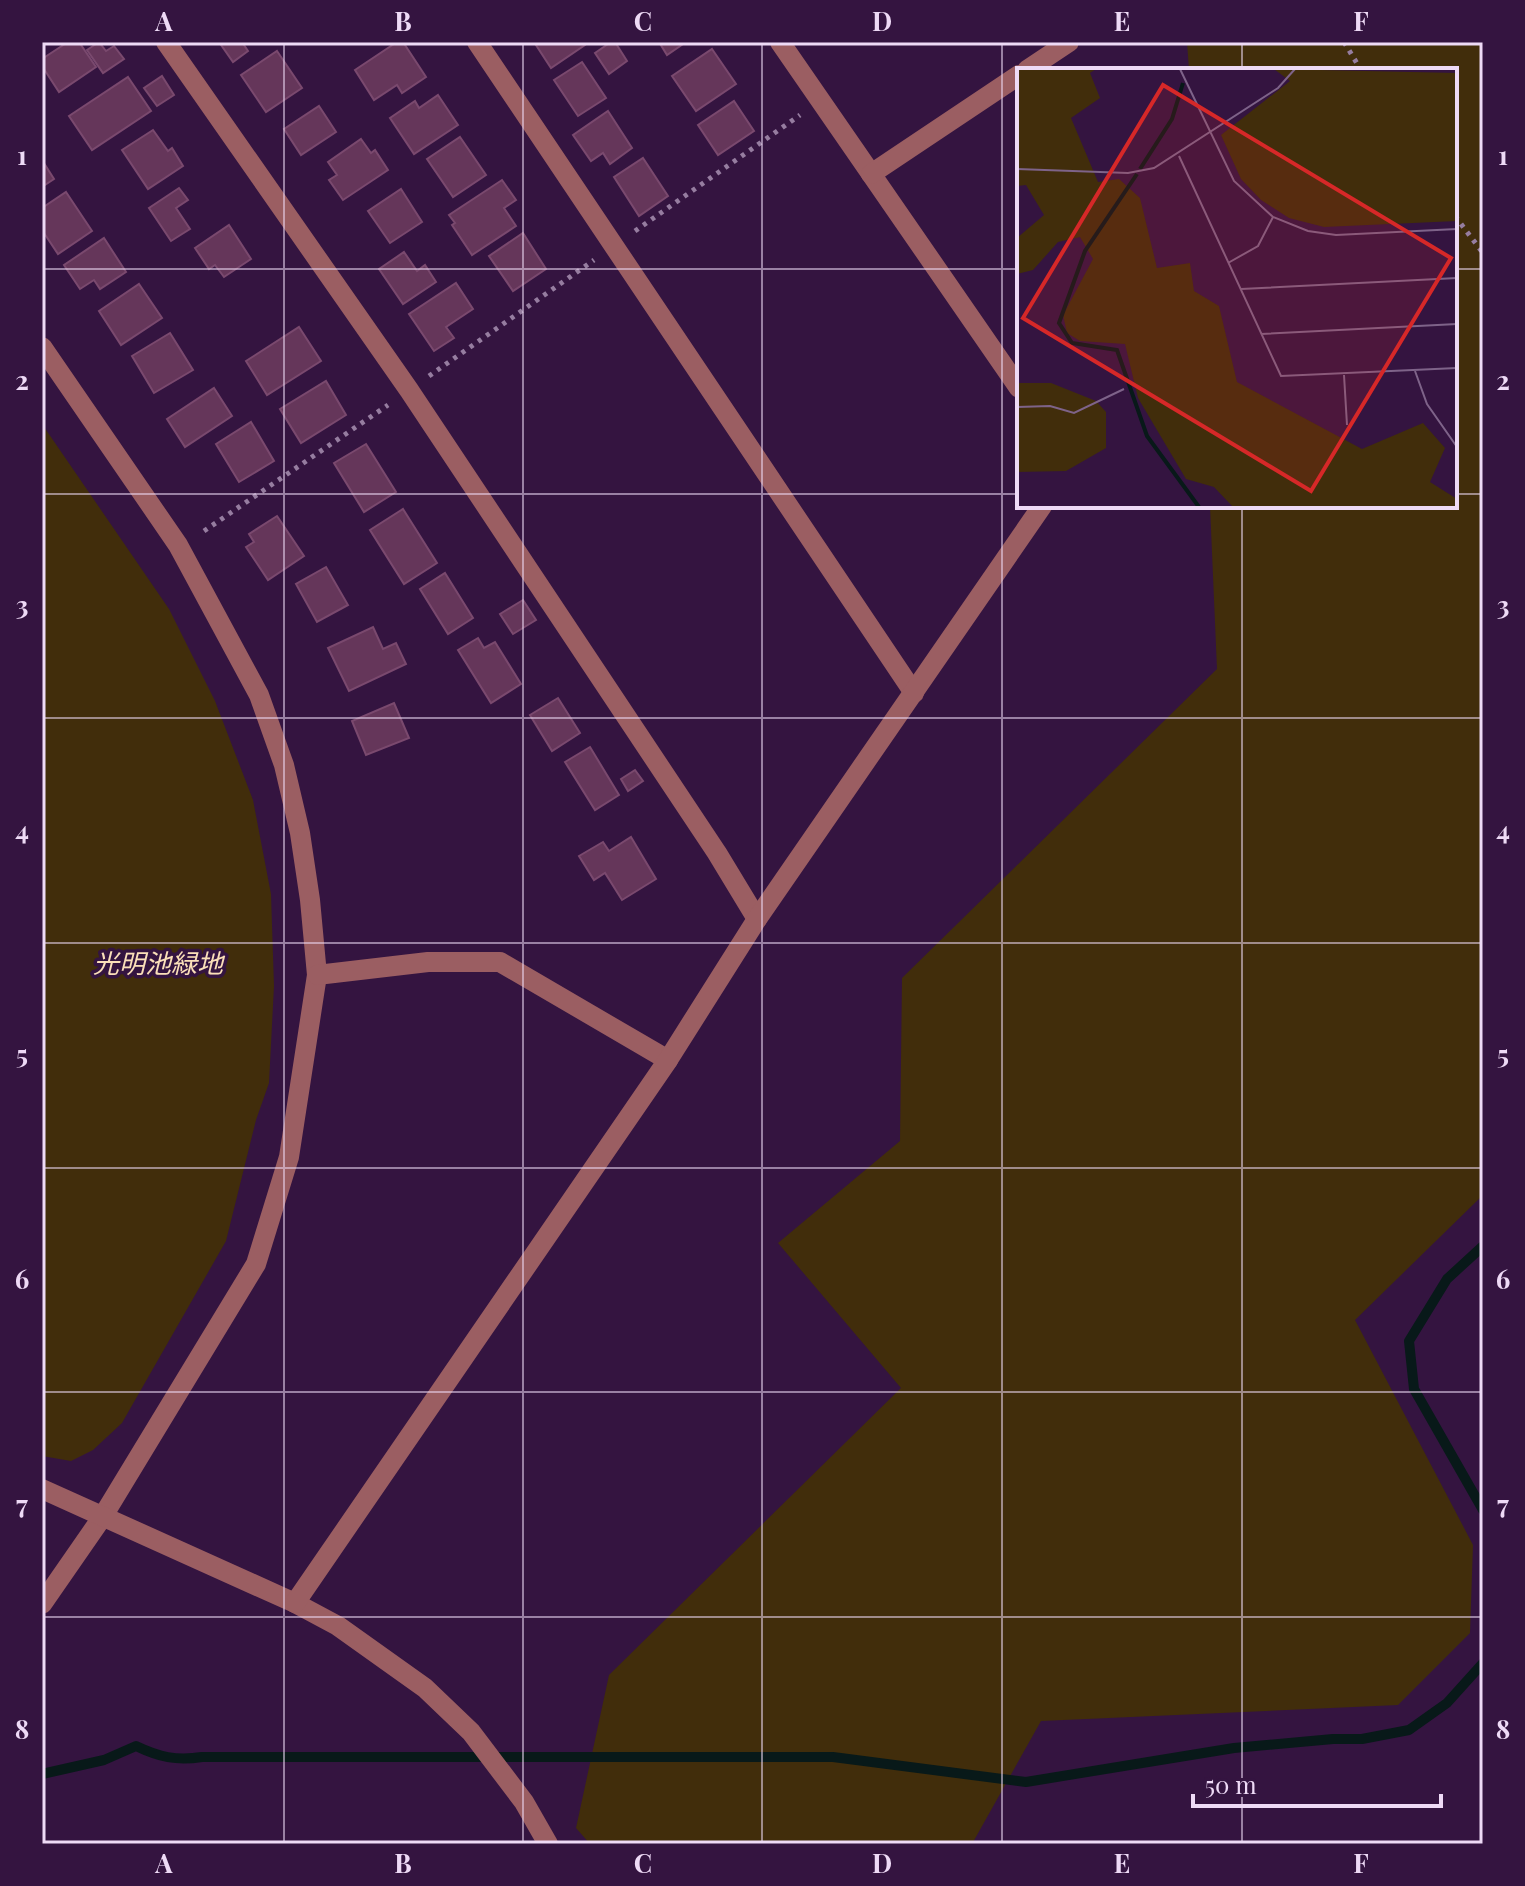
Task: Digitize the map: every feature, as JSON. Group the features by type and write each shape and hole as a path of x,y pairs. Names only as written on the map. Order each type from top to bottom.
{"street":[{"path":"166,42 409,390 717,853 757,919"},
{"path":"477,42 914,693"},
{"path":"780,42 1017,385"},
{"path":"1030,68 1069,42"},
{"path":"871,174 1017,76"},
{"path":"42,347 178,545 259,695 284,765 300,833 317,975 289,1157 256,1264 103,1516 42,1604"},
{"path":"295,1603 668,1060 757,919 1041,508"},
{"path":"317,975 428,962 500,962 668,1060"},
{"path":"42,1489 295,1603 338,1626 425,1688 471,1732 524,1802 548,1844"}],"path":[{"path":"1344,42 1360,68"},
{"path":"204,531 820,101"},
{"path":"1457,219 1483,253"}],"green space":[{"path":"1187,42 1483,42 1483,1195 1355,1320 1473,1545 1470,1633 1398,1705 1041,1721 972,1844 590,1844 576,1828 609,1675 901,1388 778,1243 900,1141 902,978 1217,669 1210,508 1457,508 1457,68 1189,68"},
{"name":"光明池緑地","path":"42,424 169,609 215,701 253,800 271,894 274,986 269,1083 256,1120 226,1241 122,1423 93,1450 71,1461 42,1456"}],"building":[{"path":"68,42 79,42 96,67 59,92 42,66 42,59"},
{"path":"99,42 106,51 114,46 124,59 103,73 87,50"},
{"path":"219,42 242,42 248,51 233,62"},
{"path":"397,42 403,42 426,77 402,93 397,85 374,100 355,70"},
{"path":"534,42 583,42 585,45 551,68"},
{"path":"615,42 627,61 609,74 595,53"},
{"path":"659,42 686,42 667,55"},
{"path":"712,49 736,84 696,111 672,76"},
{"path":"277,51 302,88 266,112 241,75"},
{"path":"582,62 606,98 578,116 554,80"},
{"path":"162,76 174,95 157,106 144,88"},
{"path":"128,77 151,111 92,150 69,116"},
{"path":"438,95 458,125 414,154 390,118 415,101 419,108"},
{"path":"734,101 754,131 718,155 698,125"},
{"path":"319,106 336,132 301,155 284,129"},
{"path":"608,111 632,148 610,164 603,153 591,161 573,135"},
{"path":"153,130 168,151 172,148 183,166 148,189 122,150"},
{"path":"460,137 486,175 453,197 427,159"},
{"path":"361,139 371,153 375,150 388,170 343,200 329,180 337,175 328,162"},
{"path":"643,158 668,196 639,216 614,177"},
{"path":"42,160 54,179 42,187"},
{"path":"502,180 516,200 504,208 516,226 472,255 449,215"},
{"path":"179,188 188,200 176,208 190,229 171,241 149,208"},
{"path":"401,189 422,222 390,243 368,211"},
{"path":"66,192 92,231 58,254 42,230 42,208"},
{"path":"229,225 251,259 224,277 215,265 209,269 195,248"},
{"path":"523,233 546,269 513,291 489,256"},
{"path":"104,238 126,272 100,289 94,280 80,289 64,265"},
{"path":"404,252 417,271 425,265 436,282 403,304 379,269"},
{"path":"456,283 473,309 446,327 454,338 434,351 409,314"},
{"path":"139,284 162,318 121,345 99,311"},
{"path":"299,327 321,361 267,395 246,361"},
{"path":"170,333 193,370 154,393 132,356"},
{"path":"326,381 346,415 301,443 280,409"},
{"path":"214,388 232,416 185,447 167,419"},
{"path":"251,422 274,461 239,482 216,444"},
{"path":"366,444 396,492 364,512 334,463"},
{"path":"403,509 437,563 404,584 370,530"},
{"path":"277,516 304,556 268,580 246,547 254,542 249,534"},
{"path":"326,567 348,605 317,622 296,584"},
{"path":"445,573 473,618 448,634 420,589"},
{"path":"523,600 536,620 513,634 500,614"},
{"path":"373,627 383,649 396,643 406,664 349,691 328,648"},
{"path":"478,638 484,648 495,642 521,684 491,703 458,650"},
{"path":"558,698 580,733 552,751 530,715"},
{"path":"394,703 409,738 366,755 352,721"},
{"path":"590,747 619,795 595,810 565,762"},
{"path":"635,770 643,781 628,791 621,779"},
{"path":"631,837 656,879 622,900 605,873 594,880 579,856 603,842 609,851"}],"waterway":[{"path":"1483,1246 1447,1279 1409,1341 1414,1389 1483,1510"},
{"path":"42,1774 104,1760 136,1746 160,1755 184,1759 833,1757 1026,1782 1234,1748 1362,1739 1409,1730 1447,1703 1483,1663"}]}
